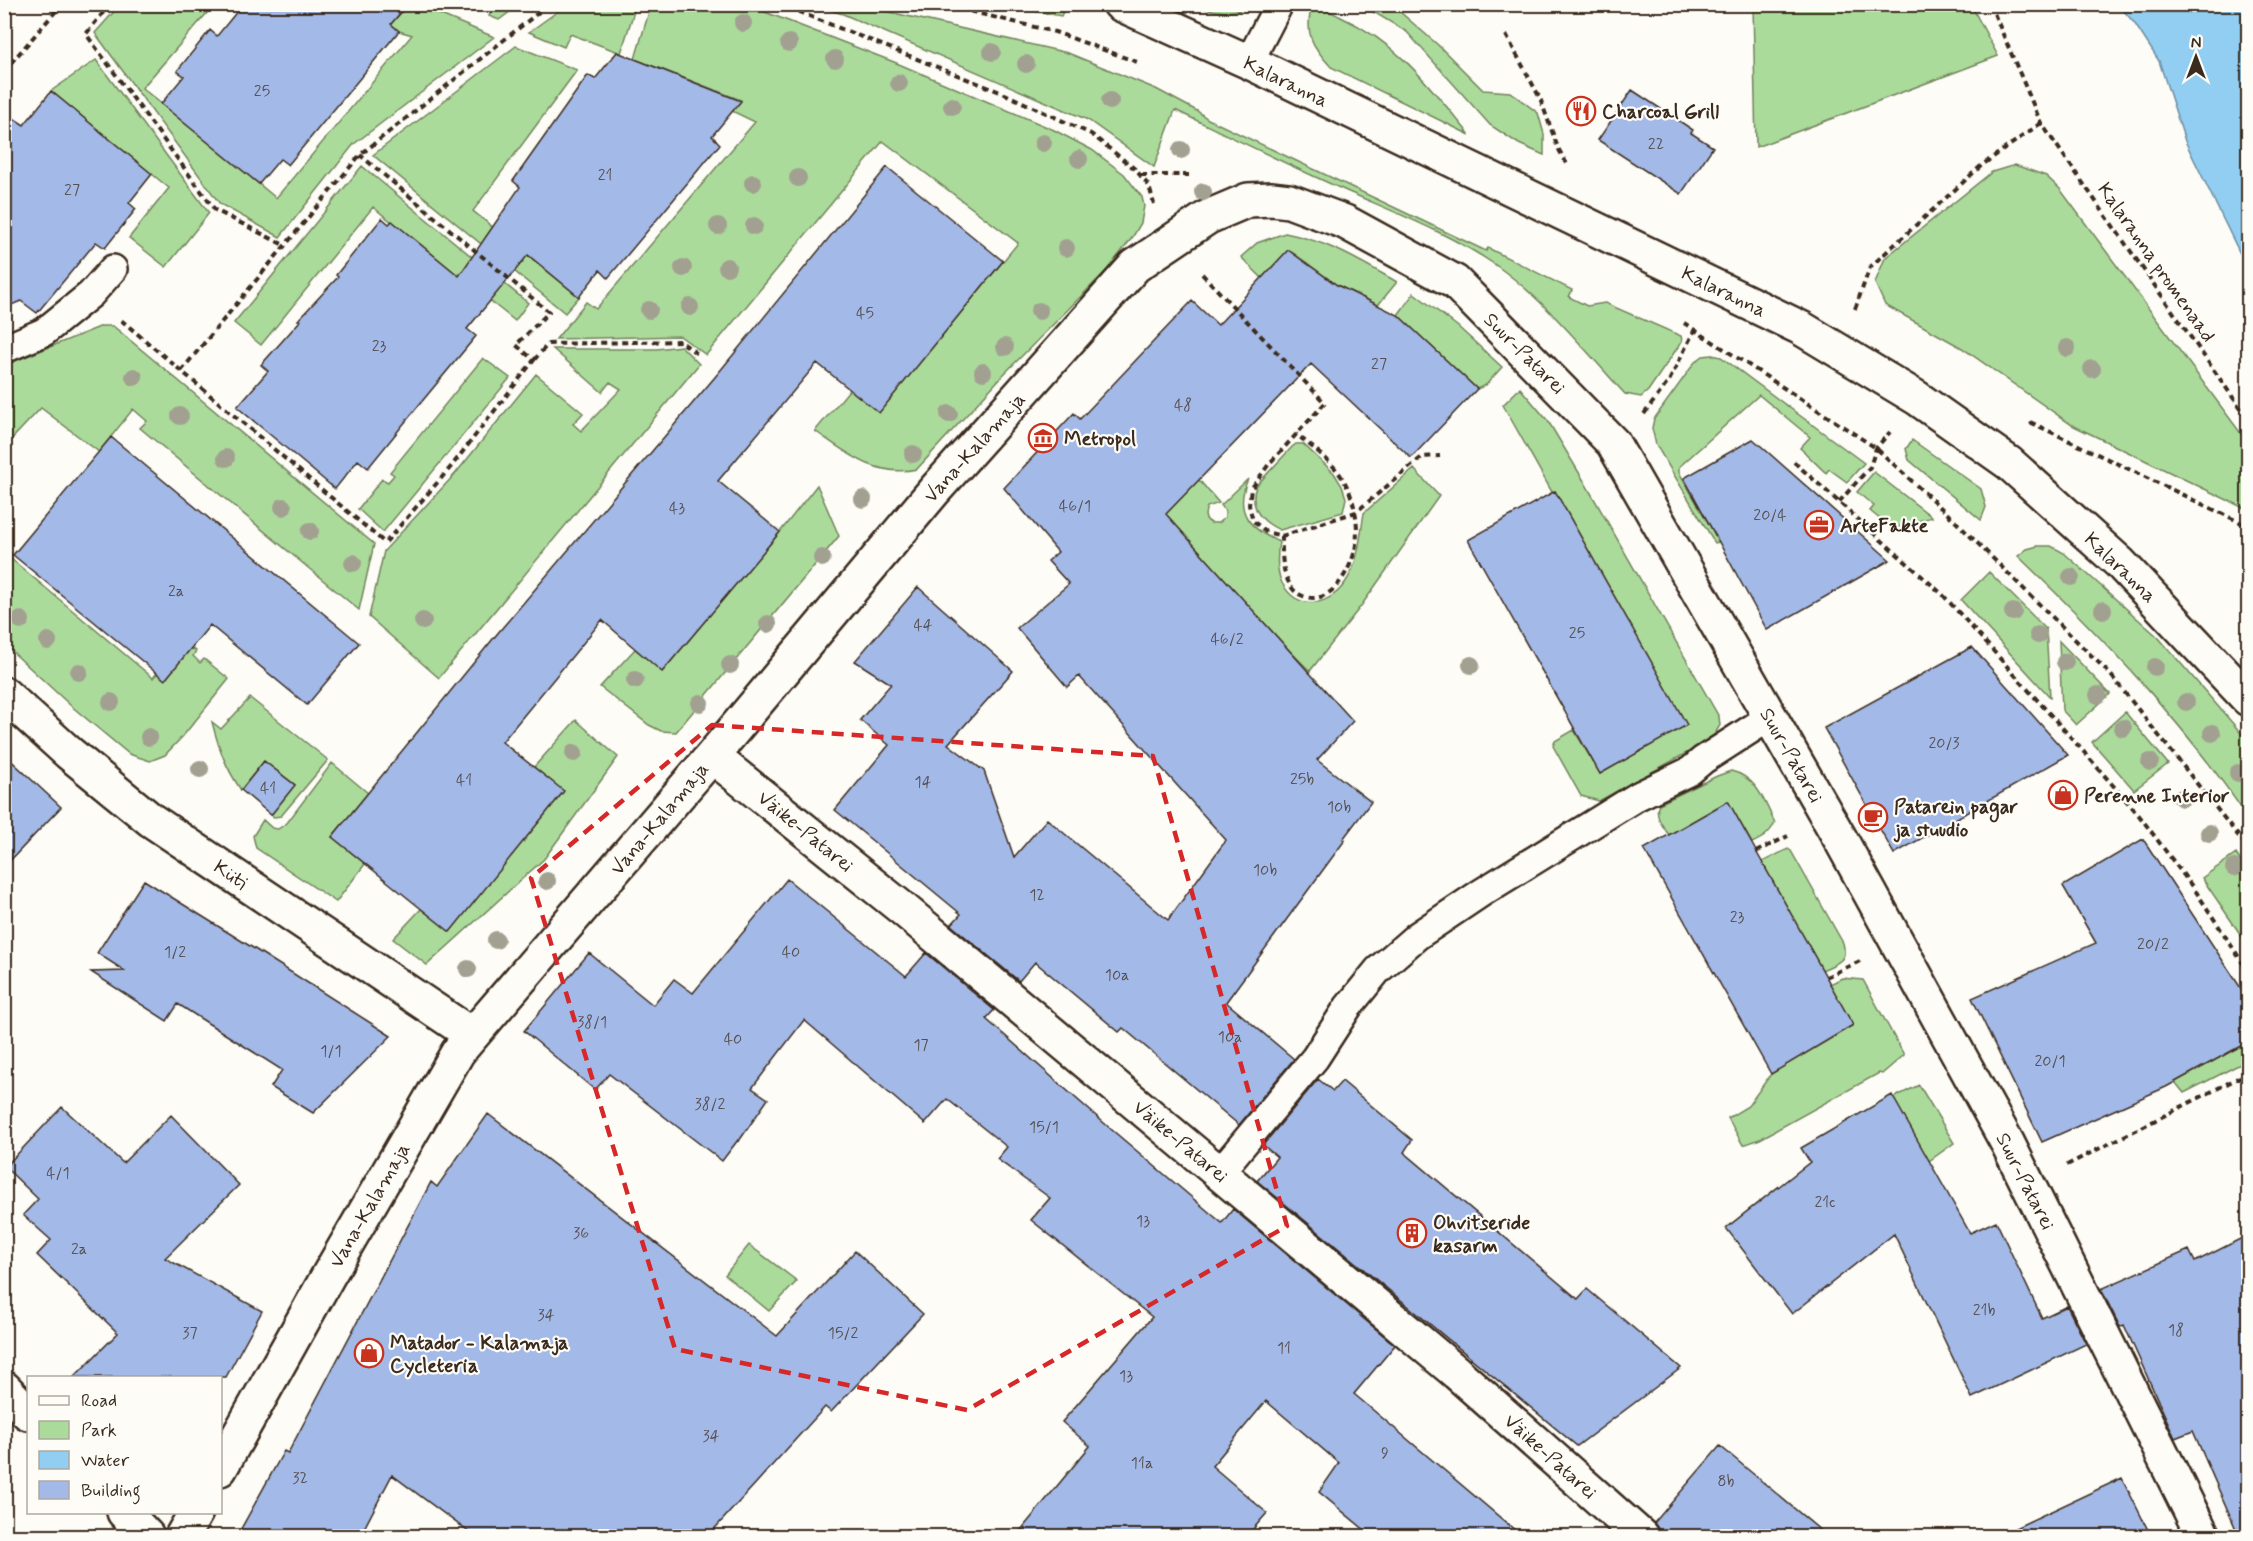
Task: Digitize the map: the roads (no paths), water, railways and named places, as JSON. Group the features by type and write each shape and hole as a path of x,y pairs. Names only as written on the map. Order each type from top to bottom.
{"street":[{"name":"Kalaranna","path":"1120,4 1249,62 1801,328 1917,398 2009,463 2120,563 2248,699"},
{"name":"Suur-Patarei","path":"1177,237 1208,217 1248,200 1289,201 1345,222 1455,282 1613,443 1853,862 2030,1185 2203,1536"},
{"name":"Vana-Kalamaja","path":"222,1464 450,1064 472,1035 712,756 950,473 1135,266 1177,237"},
{"name":"Küti","path":"4,694 69,753 151,820 472,1035"},
{"name":"Väike-Patarei","path":"712,756 903,909 1220,1173 1457,1373 1641,1536"},
{"path":"4,1388 27,1412"},
{"path":"126,1514 147,1536"},
{"path":"182,1536 195,1514"}],"lane":[{"path":"1249,62 1279,4"},
{"path":"4,349 44,332 91,294 113,269"},
{"path":"1220,1173 1320,1052 1348,1007 1378,970 1417,936 1481,893 1638,796 1690,771 1703,760 1770,717"}],"water":[{"path":"2119,5 2248,5 2248,270 2185,141 2159,61 2135,24"}],"place":[{"name":"Charcoal Grill","path":"1581,111"},
{"name":"Metropol","path":"1043,438"},
{"name":"ArteFakte","path":"1819,525"},
{"name":"Perenne Interior","path":"2063,795"},
{"name":"Patarein pagar ja stuudio","path":"1873,817"},
{"name":"Ohvitseride kasarm","path":"1412,1233"},
{"name":"Matador - Kalamaja Cycleteria","path":"369,1353"}]}
